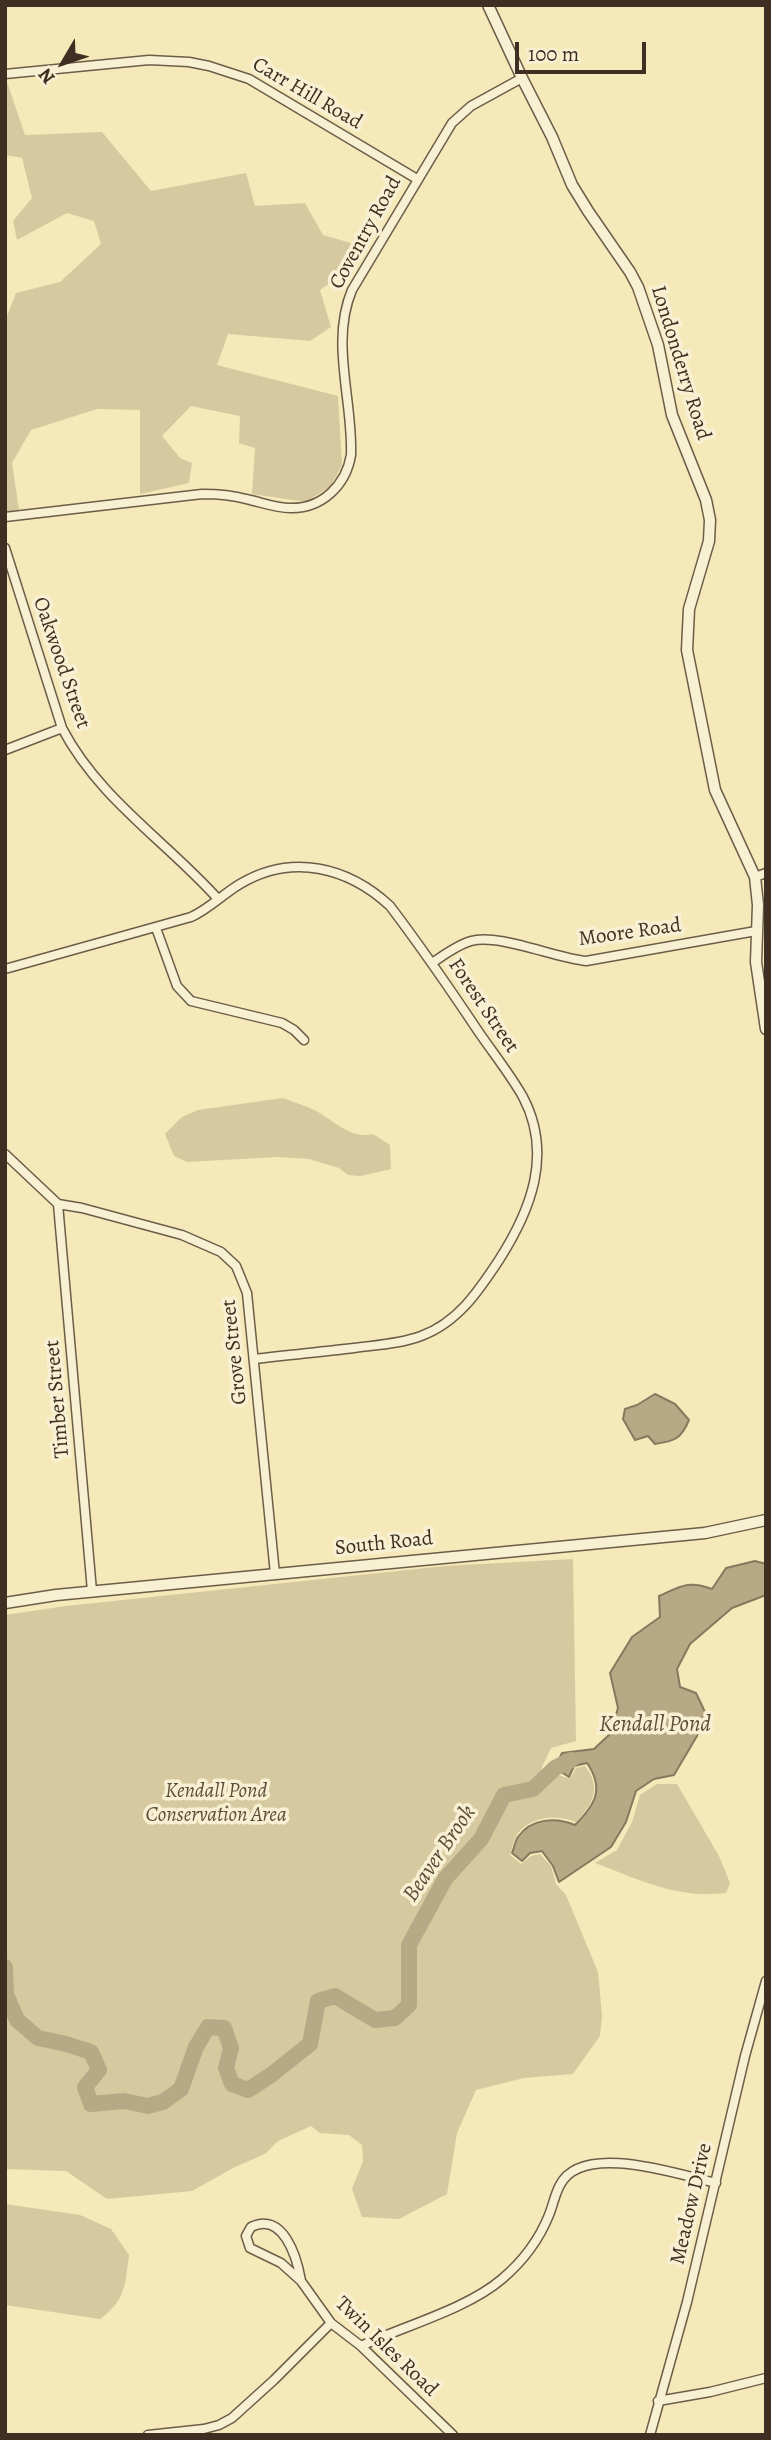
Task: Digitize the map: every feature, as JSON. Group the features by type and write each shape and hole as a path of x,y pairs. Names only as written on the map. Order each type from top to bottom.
{"street":[{"name":"Londonderry Road","path":"488,5 548,128 572,185 638,287 656,335 672,415 704,490 710,530 707,551 690,610 687,650 715,790 755,877"},
{"name":"Carr Hill Road","path":"5,74 149,60 209,65 229,71 267,89 416,179"},
{"name":"Coventry Road","path":"5,517 202,494 227,495 281,507 299,508 316,503 331,494 342,480 351,455 342,335 345,307 356,281 416,179 458,116 478,101 522,78"},
{"name":"Oakwood Street","path":"5,548 62,728 97,781 118,804 200,878 218,899"},
{"path":"5,750 62,728"},
{"name":"Forest Street","path":"5,969 191,918 260,873 300,866 340,872 367,886 390,906 513,1081 532,1118 537,1137 538,1157 533,1188 524,1217 481,1287 454,1318 437,1330 397,1342 254,1359"},
{"path":"766,873 755,877 758,905 758,982 766,1029"},
{"path":"156,928 168,968 177,986 191,1001 282,1023 304,1040"},
{"name":"Moore Road","path":"432,963 475,940 496,941 566,959 586,961 756,931"},
{"path":"5,1154 58,1204"},
{"name":"Grove Street","path":"58,1204 182,1235 221,1252 236,1266 245,1284 275,1574"},
{"name":"Timber Street","path":"58,1204 92,1591"},
{"path":"762,1521 766,1510"},
{"name":"South Road","path":"5,1603 92,1591 705,1532 762,1521"},
{"name":"Meadow Drive","path":"650,2435 687,2302 736,2093 766,1981"},
{"path":"362,2346 467,2301 502,2280 523,2258 541,2233 561,2183 570,2172 594,2163 614,2162 716,2183"},
{"name":"Twin Isles Road","path":"301,2281 295,2254 282,2234 276,2228 265,2224 251,2228 246,2236 250,2248 281,2263 301,2281 331,2323 362,2346 453,2435"},
{"path":"148,2435 219,2425 232,2417 331,2323"},
{"path":"658,2401 766,2378"}],"green space":[{"path":"7,82 25,135 102,132 151,191 246,173 255,206 305,203 323,235 351,243 357,264 320,290 331,327 310,341 228,334 217,365 338,396 342,465 331,486 306,502 252,494 255,448 239,443 240,416 191,406 162,436 180,458 192,463 189,483 140,494 140,410 97,409 31,430 12,463 19,510 6,512 5,321 16,293 60,282 101,244 94,221 67,213 17,240 13,221 32,198 22,158 5,155"},
{"path":"283,1098 314,1110 349,1131 373,1134 390,1145 391,1169 361,1176 348,1175 339,1168 309,1159 277,1157 187,1162 174,1156 165,1134 182,1117 198,1110"},
{"name":"Kendall Pond Conservation Area","path":"573,1559 576,1741 551,1748 541,1769 570,1779 576,1768 585,1766 593,1782 593,1796 576,1822 553,1817 537,1820 524,1827 517,1835 510,1855 521,1864 531,1856 540,1854 551,1866 556,1884 566,1895 598,1972 602,2016 600,2036 573,2074 524,2078 476,2090 457,2133 447,2194 399,2219 362,2217 352,2189 363,2161 362,2145 349,2135 320,2133 311,2126 278,2141 265,2154 192,2191 107,2199 66,2171 5,2169 5,1615 66,1606 445,1566"},
{"path":"657,1784 677,1784 719,1856 730,1883 726,1893 675,1891 595,1863 617,1850 632,1822 640,1795"},
{"path":"5,2204 80,2215 111,2229 129,2255 123,2291 109,2312 100,2319 5,2305"}],"water":[{"path":"655,1394 675,1404 689,1420 680,1435 672,1440 655,1444 648,1436 635,1440 623,1419 625,1409"},
{"name":"Kendall Pond","path":"755,1561 766,1564 766,1595 732,1608 690,1644 677,1669 680,1687 696,1693 705,1712 697,1736 674,1775 654,1779 636,1791 626,1822 611,1847 559,1882 553,1866 542,1851 530,1853 522,1861 512,1853 518,1837 530,1826 552,1820 575,1825 588,1811 595,1796 596,1781 587,1763 574,1766 569,1777 555,1768 562,1753 594,1749 610,1734 618,1708 610,1673 632,1637 660,1617 659,1596 685,1585 712,1589 726,1568"}],"waterway":[{"name":"Beaver Brook","path":"5,1967 6,1994 17,2020 38,2038 91,2052 99,2070 85,2087 91,2104 124,2101 148,2106 163,2102 181,2089 196,2047 208,2027 224,2028 231,2048 226,2068 232,2084 248,2090 310,2044 318,2001 335,1996 375,2020 395,2018 409,2005 409,1945 445,1879 481,1839 504,1795 533,1789 555,1768 571,1760"}]}
